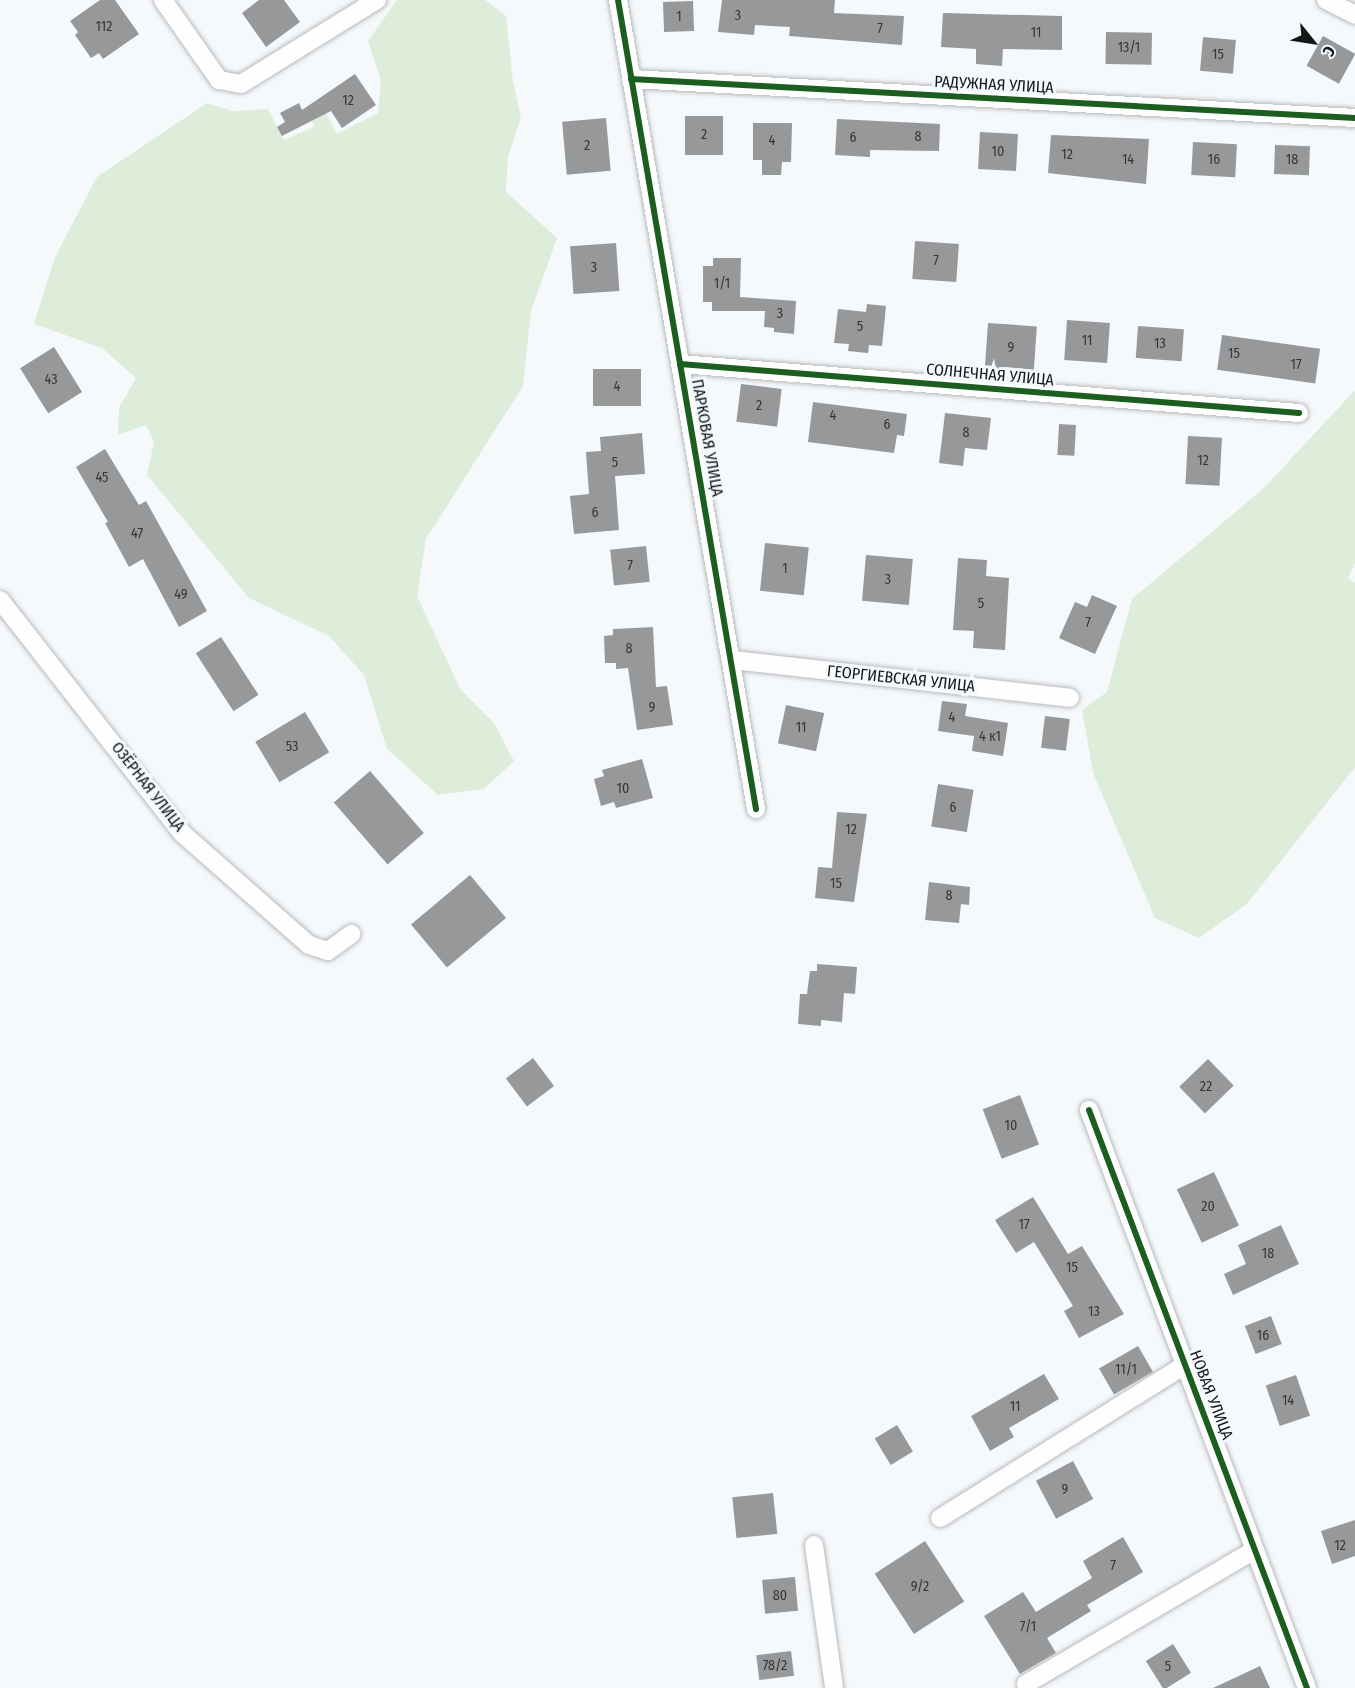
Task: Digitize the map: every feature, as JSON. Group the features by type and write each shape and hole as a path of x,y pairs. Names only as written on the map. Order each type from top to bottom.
{"street":[{"path":"162,0 219,80 241,84 352,7 377,0"},
{"name":"ПАРКОВАЯ УЛИЦА","path":"618,0 733,660 756,809"},
{"path":"1326,0 1355,15"},
{"name":"РАДУЖНАЯ УЛИЦА","path":"631,79 1355,118"},
{"name":"СОЛНЕЧНАЯ УЛИЦА","path":"680,364 1299,413"},
{"name":"ОЗЁРНАЯ УЛИЦА","path":"0,600 183,834 309,945 328,951 351,934"},
{"name":"ГЕОРГИЕВСКАЯ УЛИЦА","path":"733,660 1070,698"},
{"name":"НОВАЯ УЛИЦА","path":"1089,1110 1307,1688"},
{"path":"940,1518 1185,1365"},
{"path":"814,1545 834,1688"},
{"path":"1026,1684 1254,1550"}],"green space":[{"path":"397,0 485,0 506,16 513,82 521,118 508,156 506,192 557,238 531,311 523,386 426,539 417,596 460,689 494,723 514,761 484,789 438,795 387,749 364,675 329,636 249,598 147,475 154,442 146,425 118,435 119,408 136,378 102,348 34,324 55,257 97,177 207,103 233,111 268,109 284,140 314,127 310,113 322,105 337,134 378,113 381,81 368,41"},
{"path":"1355,390 1355,563 1348,578 1355,583 1355,767 1247,904 1199,938 1155,918 1093,773 1082,710 1107,692 1132,599 1263,489"}],"building":[{"path":"100,0 115,0 139,34 103,59 99,53 91,58 75,35 78,32 70,21"},
{"path":"259,0 284,0 300,22 266,47 242,13"},
{"path":"722,0 835,0 834,13 904,16 902,45 789,36 790,27 755,25 754,35 718,32"},
{"path":"693,1 694,31 664,32 663,2"},
{"path":"943,13 1062,16 1062,50 1003,49 1002,66 976,64 976,49 941,47"},
{"path":"1106,32 1152,33 1151,65 1105,64"},
{"path":"1323,36 1355,54 1339,84 1307,66"},
{"path":"1203,37 1236,40 1233,74 1200,71"},
{"path":"355,74 376,105 342,128 331,111 282,136 277,127 285,122 280,113 299,103 302,110"},
{"path":"685,116 723,116 723,155 685,155"},
{"path":"606,118 611,171 567,175 562,122"},
{"path":"837,119 940,124 939,151 870,150 870,157 835,155"},
{"path":"753,123 792,123 791,162 782,162 781,175 762,175 762,160 753,160"},
{"path":"980,132 1018,134 1016,171 978,169"},
{"path":"1051,135 1149,139 1146,184 1048,173"},
{"path":"1193,142 1237,144 1235,177 1191,175"},
{"path":"1275,145 1310,146 1309,175 1274,174"},
{"path":"915,241 959,244 956,282 912,279"},
{"path":"616,243 619,291 573,294 570,246"},
{"path":"713,258 741,258 740,297 796,301 794,334 774,332 774,328 764,327 765,311 712,311 712,302 703,302 703,266 713,266"},
{"path":"867,304 886,306 882,346 869,345 868,353 848,351 849,344 834,343 838,309 866,312"},
{"path":"1067,320 1110,323 1107,363 1064,360"},
{"path":"988,323 1037,326 1034,373 985,370"},
{"path":"1138,326 1184,329 1182,361 1136,358"},
{"path":"1222,335 1320,349 1315,383 1217,370"},
{"path":"54,347 82,392 48,413 20,368"},
{"path":"593,369 641,369 641,406 593,406"},
{"path":"741,384 782,389 777,427 736,422"},
{"path":"813,402 907,414 904,436 897,435 894,453 808,442"},
{"path":"945,413 991,418 987,450 965,448 963,466 939,463"},
{"path":"1059,424 1076,425 1074,456 1057,455"},
{"path":"642,433 645,474 615,476 619,530 574,534 570,496 589,494 586,452 601,451 600,437"},
{"path":"1188,436 1222,438 1219,486 1185,484"},
{"path":"105,449 139,505 146,501 207,611 179,627 143,559 129,567 105,523 108,522 76,467"},
{"path":"765,543 809,548 804,595 760,591"},
{"path":"646,546 650,582 614,586 610,550"},
{"path":"866,555 913,559 909,605 862,601"},
{"path":"958,558 987,560 986,576 1009,578 1005,650 973,648 974,631 953,630"},
{"path":"1092,595 1117,606 1095,654 1059,638 1075,602 1087,607"},
{"path":"653,627 656,687 667,686 673,725 637,730 628,668 616,669 616,663 605,663 604,636 613,635 613,629"},
{"path":"221,637 259,695 233,711 196,653"},
{"path":"942,701 967,704 965,716 1008,723 1003,756 972,751 974,736 938,731"},
{"path":"786,705 824,713 816,751 778,743"},
{"path":"305,712 329,752 279,782 255,742"},
{"path":"1045,716 1070,719 1066,751 1041,748"},
{"path":"642,759 653,798 616,808 614,802 601,806 594,779 604,776 602,770"},
{"path":"370,771 424,833 388,864 334,802"},
{"path":"938,784 974,790 967,832 931,826"},
{"path":"837,812 867,814 854,902 815,898 818,867 832,868"},
{"path":"470,875 506,918 447,967 411,924"},
{"path":"929,882 970,887 969,905 961,904 959,923 925,920"},
{"path":"817,964 857,967 855,994 844,993 842,1022 821,1020 821,1026 798,1024 800,994 807,994 810,971 817,971"},
{"path":"533,1058 554,1086 527,1106 506,1078"},
{"path":"1208,1059 1234,1086 1205,1113 1179,1087"},
{"path":"1020,1095 1039,1144 1002,1159 983,1109"},
{"path":"1214,1172 1239,1225 1202,1243 1177,1189"},
{"path":"1033,1197 1068,1254 1082,1246 1124,1314 1079,1338 1064,1311 1073,1306 1034,1242 1016,1253 995,1220"},
{"path":"1281,1225 1299,1264 1233,1295 1224,1274 1246,1264 1238,1245"},
{"path":"1271,1316 1282,1344 1256,1354 1245,1326"},
{"path":"1138,1346 1153,1372 1114,1394 1099,1368"},
{"path":"1044,1374 1059,1399 1009,1428 1014,1437 990,1451 971,1416"},
{"path":"1296,1375 1310,1416 1280,1426 1266,1385"},
{"path":"897,1425 913,1452 891,1465 875,1438"},
{"path":"1073,1461 1093,1499 1056,1519 1036,1481"},
{"path":"773,1493 777,1534 737,1538 732,1497"},
{"path":"1355,1520 1355,1556 1332,1564 1321,1531"},
{"path":"1123,1537 1143,1572 1087,1605 1091,1611 1047,1638 1056,1653 1020,1674 984,1616 1023,1592 1036,1612 1092,1578 1083,1561"},
{"path":"925,1541 964,1601 914,1634 875,1574"},
{"path":"795,1577 798,1611 765,1614 762,1580"},
{"path":"1173,1644 1191,1673 1167,1688 1163,1688 1146,1661"},
{"path":"791,1651 794,1676 759,1680 756,1655"},
{"path":"1260,1666 1270,1688 1213,1688"}],"cycle path":[{"path":"618,0 756,809"},
{"path":"631,79 1355,118"},
{"path":"680,364 1299,413"},
{"path":"1089,1110 1307,1688"}]}
